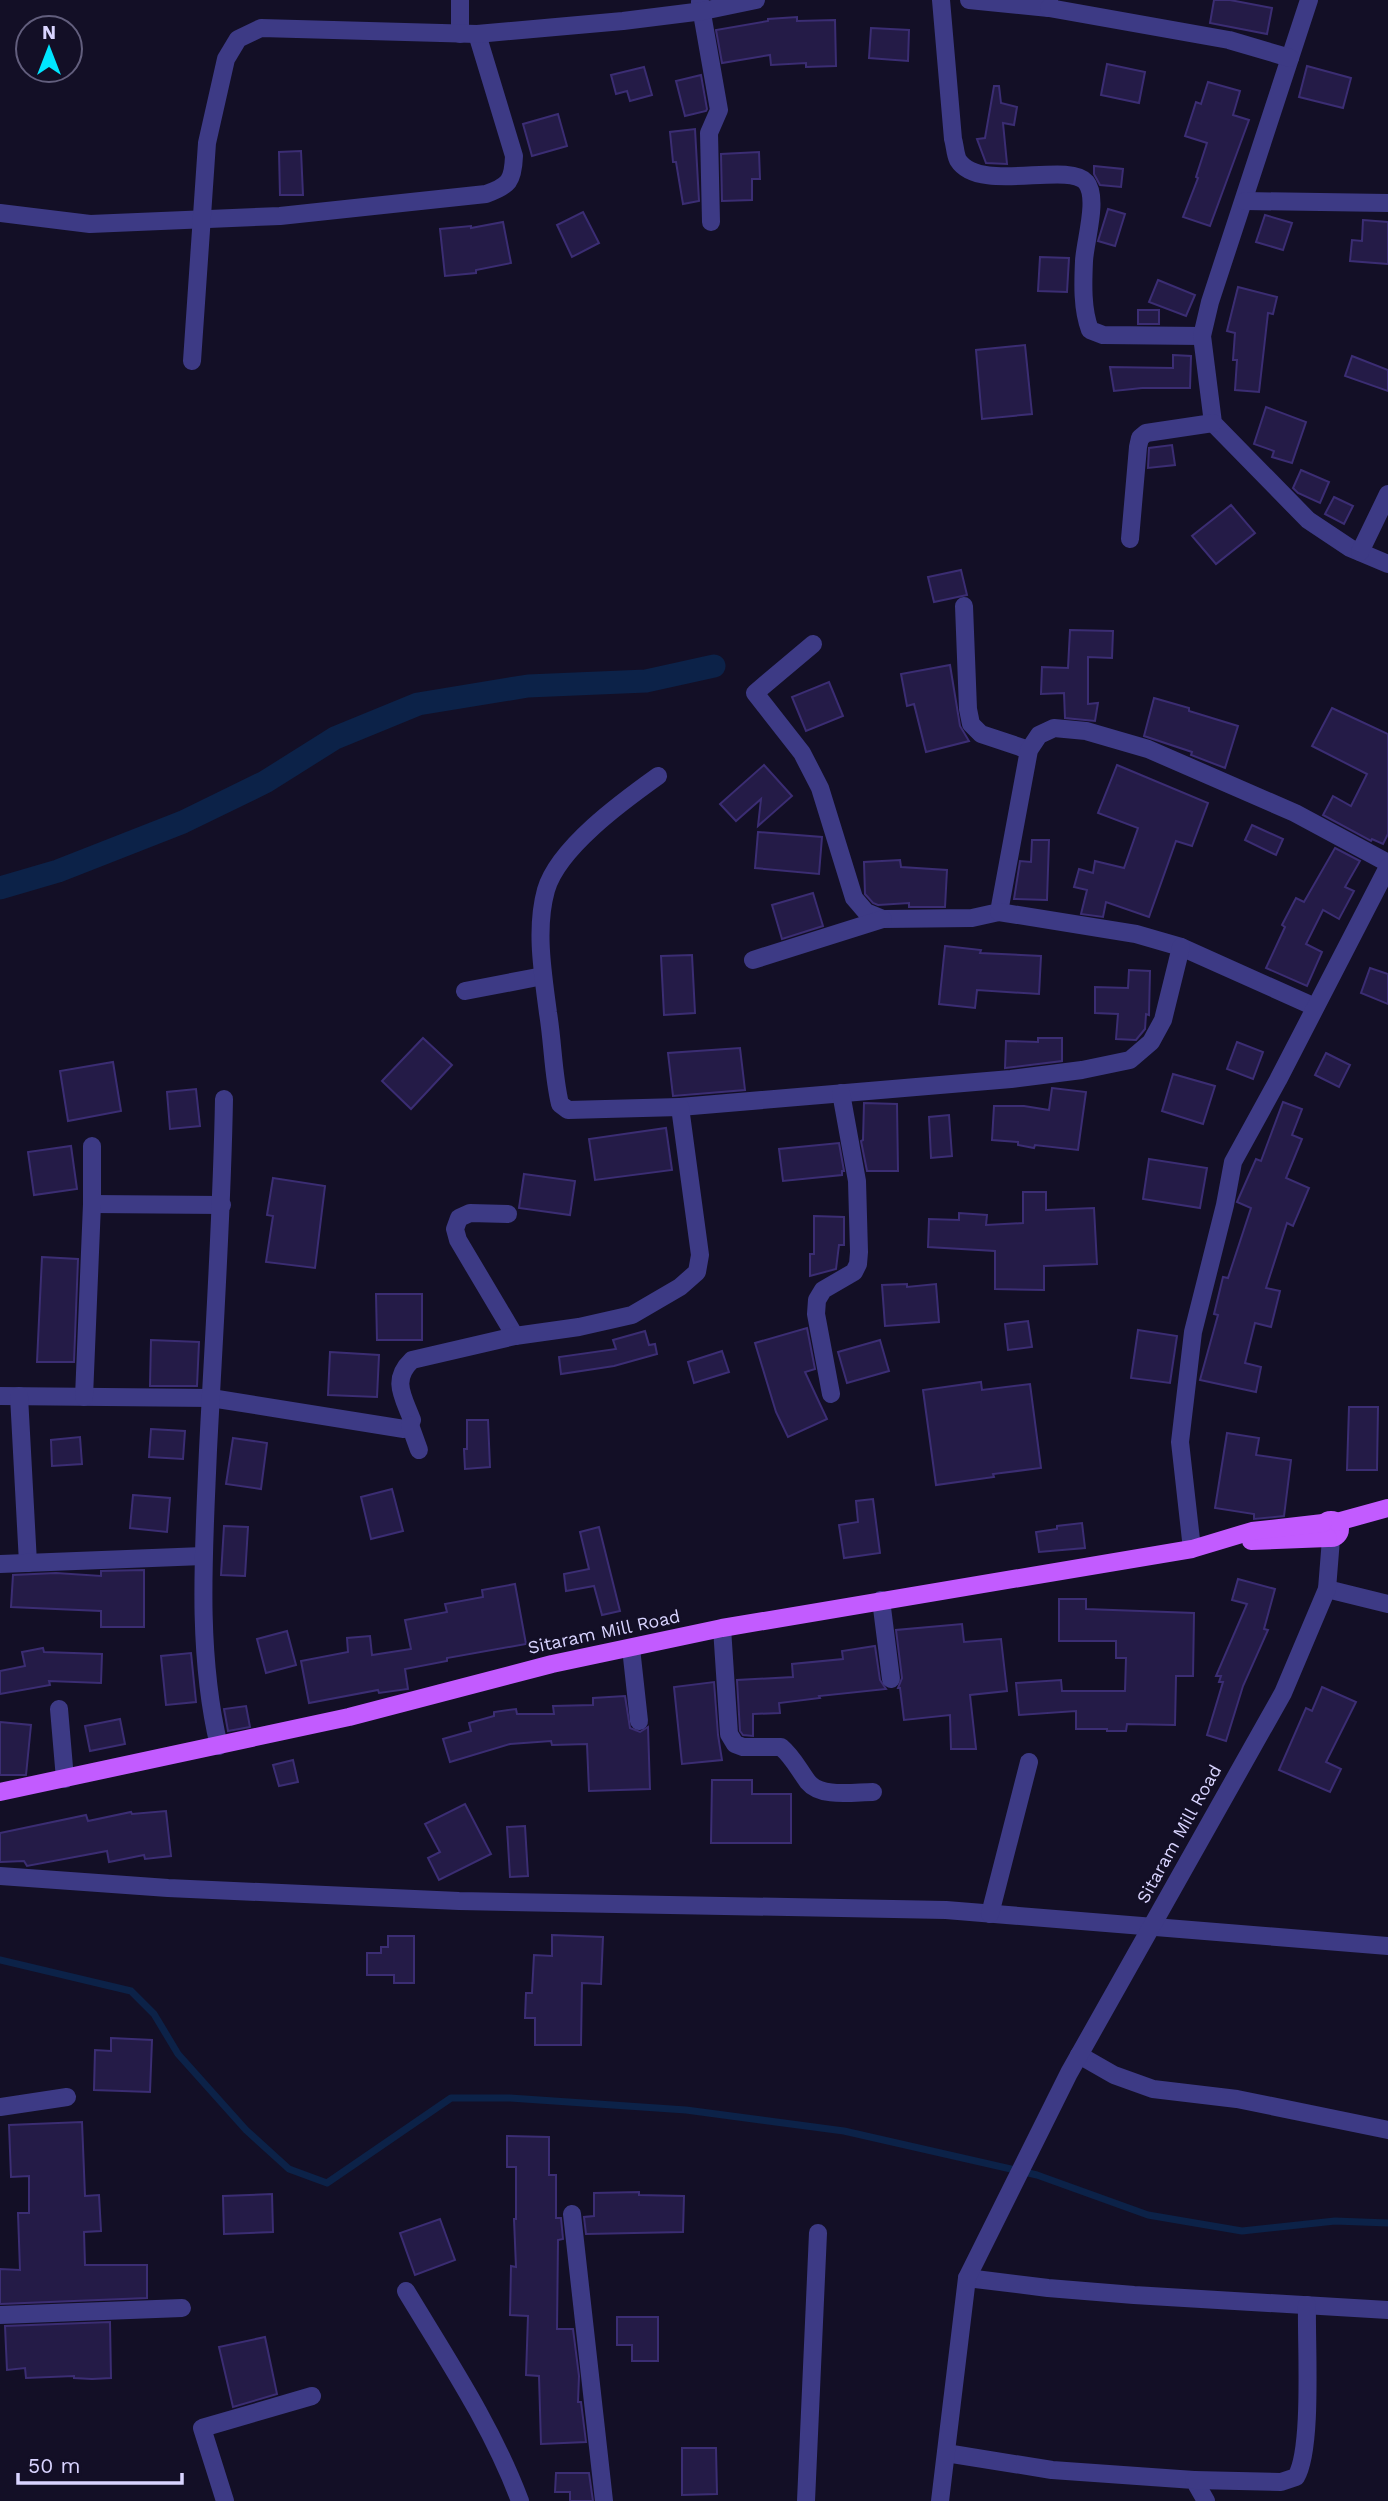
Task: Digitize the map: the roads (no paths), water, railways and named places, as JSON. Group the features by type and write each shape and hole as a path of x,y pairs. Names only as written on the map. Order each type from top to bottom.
{"main road":[{"name":"Sitaram Mill Road","path":"0,1792 349,1717 552,1664 722,1628 1192,1549 1252,1531 1330,1531 1388,1508"}],"street":[{"path":"0,213 90,224 280,216 486,194 504,187 513,173 514,156 468,34 460,0"},
{"path":"192,361 207,143 226,60 238,39 261,28 468,34 756,0"},
{"path":"941,0 953,139 958,160 972,171 1012,178 1076,175 1087,183 1092,200 1084,261 1085,317 1090,330 1103,335 1202,336"},
{"path":"969,0 1049,4 1229,40 1290,58"},
{"path":"1309,0 1210,302 1202,336 1213,423 1308,520 1350,548 1388,564"},
{"path":"701,6 719,110 709,133 711,222"},
{"path":"1245,201 1388,202"},
{"path":"1130,539 1140,438 1146,433 1213,423"},
{"path":"1360,552 1388,494"},
{"path":"964,606 968,709 971,724 981,734 1029,750"},
{"path":"813,643 755,693 802,753 820,788 854,898 866,912 883,919"},
{"path":"999,912 1029,750 1039,735 1054,728 1086,731 1148,749 1295,813 1388,865 1278,1080 1233,1161 1225,1205 1193,1332 1180,1442 1192,1549"},
{"path":"658,776 623,800 567,853 546,887 540,919 543,976 560,1104 568,1110 680,1107 1011,1079 1082,1070 1130,1060 1151,1042 1163,1020 1181,947"},
{"path":"753,960 883,919 972,918 999,912 1136,934 1181,947 1315,1007"},
{"path":"465,990 543,976"},
{"path":"831,1394 820,1335 817,1300 823,1290 854,1272 859,1252 857,1181 841,1093"},
{"path":"219,1746 206,1662 203,1556 222,1205 224,1100"},
{"path":"419,1450 399,1382 402,1370 412,1360 515,1336 579,1327 632,1315 680,1287 697,1272 700,1255 680,1107"},
{"path":"84,1398 92,1146"},
{"path":"92,1204 222,1205"},
{"path":"508,1214 470,1213 459,1218 455,1229 461,1246 515,1336"},
{"path":"0,1396 211,1398 404,1429 410,1425"},
{"path":"19,1396 28,1563"},
{"name":"Sitaram Mill Road","path":"940,2501 967,2278 1079,2055 1283,1693 1327,1590 1330,1531"},
{"path":"0,1564 203,1556"},
{"path":"1327,1590 1388,1604"},
{"path":"881,1600 891,1679"},
{"path":"722,1628 729,1734 735,1744 743,1747 781,1747 793,1758 810,1785 824,1791 873,1792"},
{"path":"631,1648 639,1721"},
{"path":"59,1709 65,1779"},
{"path":"990,1914 1029,1762"},
{"path":"0,1876 168,1888 431,1899 946,1910 1388,1947"},
{"path":"1079,2055 1114,2075 1153,2089 1237,2099 1388,2130"},
{"path":"0,2107 67,2097"},
{"path":"572,2214 604,2501"},
{"path":"806,2501 818,2233"},
{"path":"967,2278 1048,2288 1388,2310"},
{"path":"406,2291 477,2408 505,2461 520,2501"},
{"path":"946,2453 1052,2470 1194,2480 1281,2482 1296,2477 1302,2467 1306,2439 1307,2305"},
{"path":"0,2315 182,2308"},
{"path":"225,2501 202,2428 312,2396"},
{"path":"1194,2480 1206,2501"}],"waterway":[{"path":"0,888 58,871 183,822 265,782 335,738 418,704 528,686 646,681 714,666"},
{"path":"0,1960 131,1991 154,2014 178,2054 246,2130 289,2169 327,2183 451,2098 510,2098 686,2110 844,2131 1037,2175 1148,2215 1242,2231 1335,2221 1388,2223"}]}
